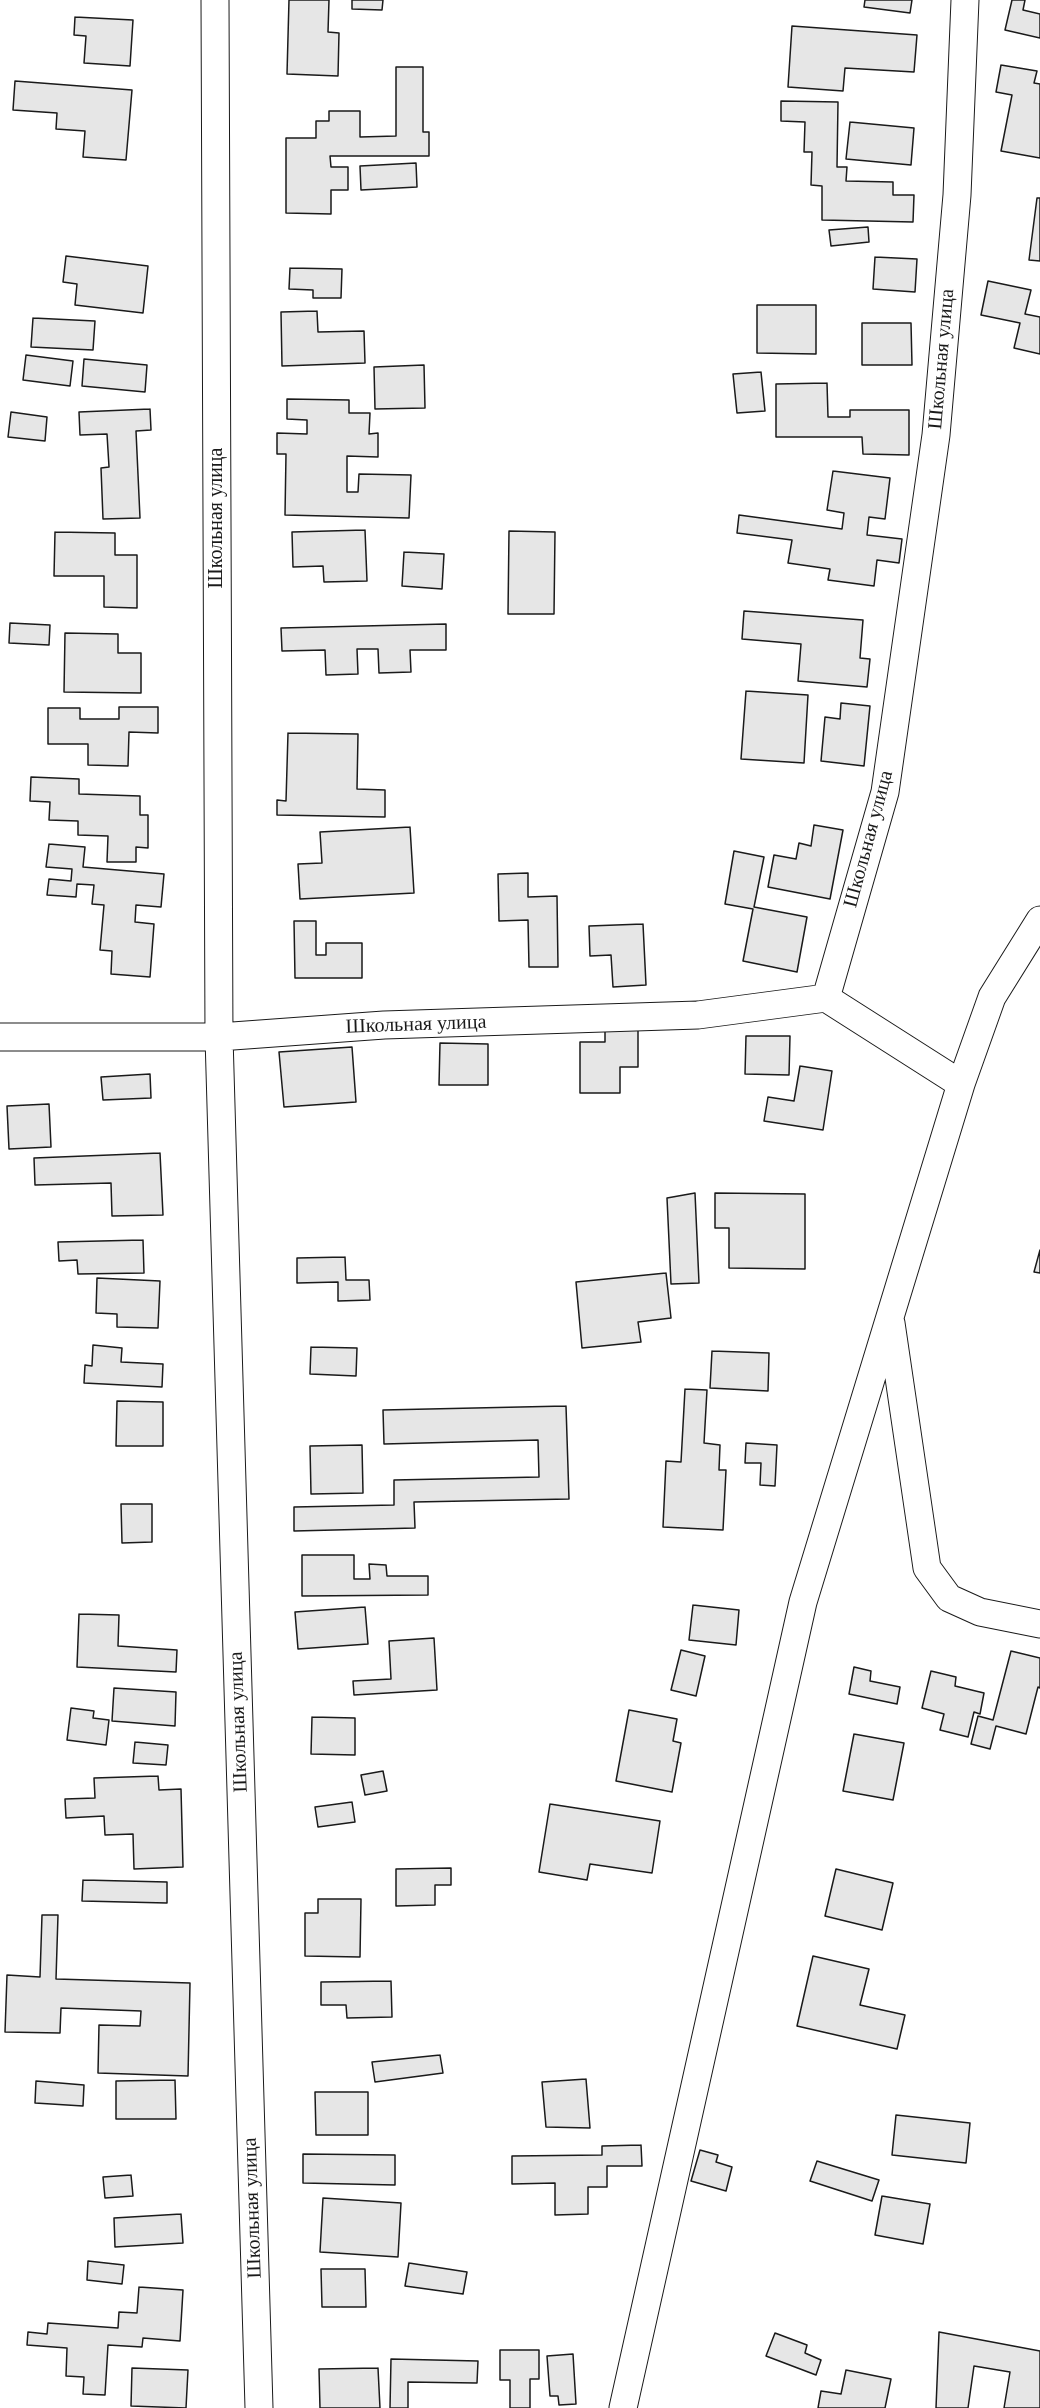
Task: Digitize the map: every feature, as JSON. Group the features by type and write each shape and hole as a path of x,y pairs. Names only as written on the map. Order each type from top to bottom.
{"street":[{"name":"Школьная улица","path":"214,0 219,1037 259,2408"},
{"name":"Школьная улица","path":"0,1037 219,1037 384,1025 698,1015 826,998 885,792 936,435 957,195 965,0"},
{"path":"622,2408 802,1602 961,1084 992,998 1040,920"},
{"path":"826,998 961,1084"},
{"path":"890,1315 927,1568 949,1598 980,1611 1040,1624"}],"building":[{"path":"289,0 329,0 328,32 339,33 338,76 287,74"},
{"path":"352,0 383,0 382,10 352,9"},
{"path":"865,0 912,0 910,13 864,7"},
{"path":"1012,0 1025,0 1023,10 1040,14 1040,38 1005,30"},
{"path":"75,17 133,20 130,66 84,63 86,36 74,35"},
{"path":"792,26 917,35 914,72 845,68 843,91 788,87"},
{"path":"1001,65 1037,71 1034,83 1040,84 1040,158 1001,151 1012,95 996,92"},
{"path":"396,67 423,67 423,132 429,132 429,156 330,156 331,167 348,167 348,190 331,190 331,214 286,213 286,138 316,138 316,121 329,121 329,111 360,111 360,137 396,136"},
{"path":"15,81 132,90 126,160 83,157 85,131 56,129 57,113 13,110"},
{"path":"781,101 838,102 837,167 847,167 846,181 893,182 893,195 914,195 913,222 822,220 822,186 811,185 812,152 804,152 805,122 781,121"},
{"path":"850,122 914,128 911,165 846,159"},
{"path":"416,163 417,187 361,190 360,166"},
{"path":"1037,198 1040,198 1040,261 1029,260"},
{"path":"868,227 869,242 831,246 829,230"},
{"path":"66,256 148,266 143,313 75,305 77,284 63,282"},
{"path":"875,257 917,259 915,292 873,289"},
{"path":"290,268 342,269 341,298 313,298 313,290 289,289"},
{"path":"988,281 1031,290 1025,314 1040,317 1040,354 1014,348 1020,323 981,315"},
{"path":"757,305 816,305 816,354 757,353"},
{"path":"317,311 318,332 364,331 365,363 282,366 281,312"},
{"path":"33,318 95,321 93,350 31,347"},
{"path":"862,323 911,323 912,365 862,365"},
{"path":"26,355 73,361 70,386 23,380"},
{"path":"84,359 147,365 145,392 82,386"},
{"path":"424,365 425,408 375,409 374,367"},
{"path":"761,372 765,411 737,413 733,374"},
{"path":"827,383 828,417 850,417 850,410 909,410 909,455 863,454 862,437 776,437 776,384"},
{"path":"287,399 349,400 349,413 370,413 369,434 378,433 378,457 347,456 347,492 358,492 359,474 411,475 409,518 285,515 286,454 277,454 277,433 307,434 307,420 287,419"},
{"path":"150,409 151,430 136,431 140,518 103,519 101,468 109,467 107,434 80,435 79,412"},
{"path":"11,412 47,417 45,441 8,437"},
{"path":"833,471 890,478 885,519 869,517 867,535 902,539 899,563 877,560 874,586 828,580 830,569 788,563 792,540 737,533 739,515 842,529 844,513 827,510"},
{"path":"365,530 367,581 324,582 323,566 293,567 292,532"},
{"path":"509,531 555,532 554,614 508,614"},
{"path":"55,532 115,533 115,555 137,555 137,608 104,607 104,576 54,576"},
{"path":"404,552 444,554 442,589 402,586"},
{"path":"744,611 863,620 860,658 870,659 867,687 798,681 801,644 742,639"},
{"path":"10,623 50,625 49,645 9,643"},
{"path":"446,624 446,650 410,650 411,672 379,673 378,649 357,649 358,674 326,675 325,650 282,651 281,628"},
{"path":"65,633 118,634 118,653 141,653 141,693 64,692"},
{"path":"746,691 808,695 804,763 741,759"},
{"path":"841,703 870,706 864,766 821,761 825,717 840,719"},
{"path":"119,707 158,707 158,733 129,732 128,766 88,765 88,744 48,744 48,708 80,708 80,719 119,719"},
{"path":"288,733 358,734 357,789 385,790 385,817 277,815 277,800 286,801"},
{"path":"31,777 79,779 79,794 140,796 140,815 148,815 148,848 136,847 136,862 107,862 108,836 78,835 78,821 49,820 50,802 30,801"},
{"path":"814,825 843,830 830,899 768,887 774,855 796,859 799,843 811,846"},
{"path":"410,827 414,893 300,899 298,864 322,863 320,832"},
{"path":"49,844 85,847 83,867 164,874 161,907 136,905 135,922 154,924 150,977 111,974 112,951 100,950 104,905 92,904 94,885 77,884 76,897 47,895 49,879 71,881 72,869 46,867"},
{"path":"734,851 764,857 754,907 807,917 797,972 743,961 753,909 725,904"},
{"path":"528,873 528,897 557,896 558,967 529,967 528,920 499,921 498,874"},
{"path":"294,921 316,921 316,955 326,955 326,943 362,943 362,978 295,978"},
{"path":"643,924 646,985 613,987 611,955 590,956 589,926"},
{"path":"605,1030 638,1030 638,1067 620,1067 620,1093 580,1093 580,1042 605,1042"},
{"path":"746,1036 790,1036 789,1075 745,1074"},
{"path":"440,1043 488,1044 488,1085 439,1085"},
{"path":"352,1047 356,1102 284,1107 279,1052"},
{"path":"800,1066 832,1071 823,1130 764,1121 768,1097 794,1101"},
{"path":"150,1074 151,1098 103,1100 101,1077"},
{"path":"49,1104 51,1147 9,1149 7,1106"},
{"path":"160,1153 163,1215 112,1216 111,1183 35,1185 34,1158"},
{"path":"695,1193 699,1283 671,1284 667,1198"},
{"path":"715,1193 805,1194 805,1269 729,1268 729,1228 715,1228"},
{"path":"143,1240 144,1273 78,1274 77,1260 59,1261 58,1242"},
{"path":"1040,1250 1040,1273 1034,1272"},
{"path":"345,1257 346,1280 369,1280 370,1300 338,1301 338,1282 297,1283 297,1258"},
{"path":"666,1273 671,1318 638,1322 641,1342 582,1348 576,1282"},
{"path":"97,1278 160,1281 158,1328 117,1327 117,1314 96,1313"},
{"path":"93,1345 122,1348 121,1362 163,1364 162,1387 84,1383 85,1365 92,1366"},
{"path":"311,1347 357,1348 356,1376 310,1374"},
{"path":"712,1351 769,1353 768,1391 710,1388"},
{"path":"685,1389 707,1390 704,1443 720,1445 719,1470 726,1470 723,1530 663,1527 666,1461 681,1462"},
{"path":"117,1401 163,1402 163,1446 116,1446"},
{"path":"566,1406 569,1499 414,1502 415,1528 294,1531 294,1507 394,1505 394,1480 539,1477 538,1440 384,1444 383,1410"},
{"path":"746,1443 777,1445 775,1486 760,1485 761,1463 745,1463"},
{"path":"362,1445 363,1493 311,1494 310,1446"},
{"path":"121,1504 152,1504 152,1542 122,1543"},
{"path":"302,1555 354,1555 354,1579 370,1579 369,1564 386,1565 387,1576 428,1576 428,1595 302,1596"},
{"path":"693,1605 739,1610 736,1645 689,1640"},
{"path":"365,1607 368,1644 298,1649 295,1612"},
{"path":"79,1614 119,1615 118,1646 177,1650 176,1672 77,1667"},
{"path":"434,1638 437,1690 354,1695 353,1681 391,1679 389,1641"},
{"path":"681,1650 705,1656 696,1696 671,1690"},
{"path":"1011,1651 1040,1658 1040,1688 1038,1687 1026,1734 996,1726 990,1749 971,1744 978,1716 993,1720"},
{"path":"854,1667 871,1671 870,1681 900,1687 897,1704 849,1694"},
{"path":"931,1671 956,1677 955,1686 984,1693 980,1714 974,1712 968,1737 940,1730 944,1714 922,1708"},
{"path":"114,1688 176,1692 175,1726 112,1721"},
{"path":"71,1708 94,1711 93,1718 109,1720 106,1745 67,1740"},
{"path":"629,1710 677,1719 673,1741 681,1743 672,1792 616,1781"},
{"path":"312,1717 355,1718 355,1755 311,1754"},
{"path":"854,1734 904,1743 893,1800 843,1791"},
{"path":"135,1742 168,1745 166,1765 133,1763"},
{"path":"383,1771 387,1791 365,1795 361,1775"},
{"path":"158,1776 159,1790 181,1789 183,1867 134,1869 133,1834 105,1835 104,1816 66,1818 65,1799 95,1798 94,1778"},
{"path":"352,1802 355,1822 318,1827 315,1807"},
{"path":"550,1804 660,1821 652,1873 590,1864 587,1880 539,1872"},
{"path":"451,1868 451,1885 435,1885 435,1905 396,1906 396,1869"},
{"path":"836,1869 893,1883 882,1930 825,1916"},
{"path":"83,1880 167,1882 167,1903 82,1901"},
{"path":"318,1899 361,1899 360,1957 305,1956 305,1913 318,1913"},
{"path":"42,1915 58,1915 56,1979 190,1983 188,2076 98,2073 99,2025 140,2026 141,2011 61,2008 60,2033 5,2032 7,1975 40,1977"},
{"path":"813,1956 869,1969 860,2005 905,2015 897,2049 797,2026"},
{"path":"391,1981 392,2017 347,2018 346,2005 321,2005 321,1982"},
{"path":"440,2055 443,2073 375,2082 372,2062"},
{"path":"586,2079 590,2128 546,2127 542,2082"},
{"path":"175,2080 176,2119 116,2119 116,2081"},
{"path":"36,2081 84,2085 83,2106 35,2103"},
{"path":"315,2092 368,2092 368,2135 316,2135"},
{"path":"896,2115 970,2123 966,2163 892,2155"},
{"path":"641,2145 642,2166 607,2166 607,2187 588,2187 588,2214 555,2215 555,2183 512,2184 512,2156 602,2155 602,2146"},
{"path":"700,2150 718,2155 716,2162 732,2167 726,2191 691,2181"},
{"path":"303,2154 395,2155 395,2185 303,2183"},
{"path":"817,2161 879,2180 872,2201 810,2181"},
{"path":"131,2175 133,2196 105,2198 103,2177"},
{"path":"882,2196 930,2204 923,2244 875,2235"},
{"path":"323,2198 401,2203 398,2257 320,2252"},
{"path":"181,2214 183,2243 115,2247 114,2218"},
{"path":"88,2261 124,2265 122,2284 87,2280"},
{"path":"409,2263 467,2272 463,2294 405,2286"},
{"path":"321,2269 365,2269 366,2307 322,2307"},
{"path":"139,2287 183,2290 180,2341 143,2338 142,2347 108,2345 105,2395 83,2394 84,2377 66,2376 67,2348 27,2345 28,2332 47,2334 48,2323 118,2328 119,2312 137,2313"},
{"path":"939,2332 1040,2351 1040,2408 1004,2408 1010,2372 974,2366 968,2408 936,2408"},
{"path":"775,2333 807,2345 805,2353 821,2360 816,2375 766,2356"},
{"path":"500,2350 539,2350 539,2379 530,2379 530,2408 510,2408 510,2380 500,2380"},
{"path":"573,2354 576,2404 559,2405 558,2396 550,2396 547,2356"},
{"path":"391,2359 478,2361 477,2383 408,2382 408,2408 390,2408"},
{"path":"132,2368 188,2370 186,2408 131,2406"},
{"path":"378,2368 380,2408 320,2408 319,2369"},
{"path":"846,2370 891,2379 885,2408 818,2408 821,2391 841,2394"}]}
